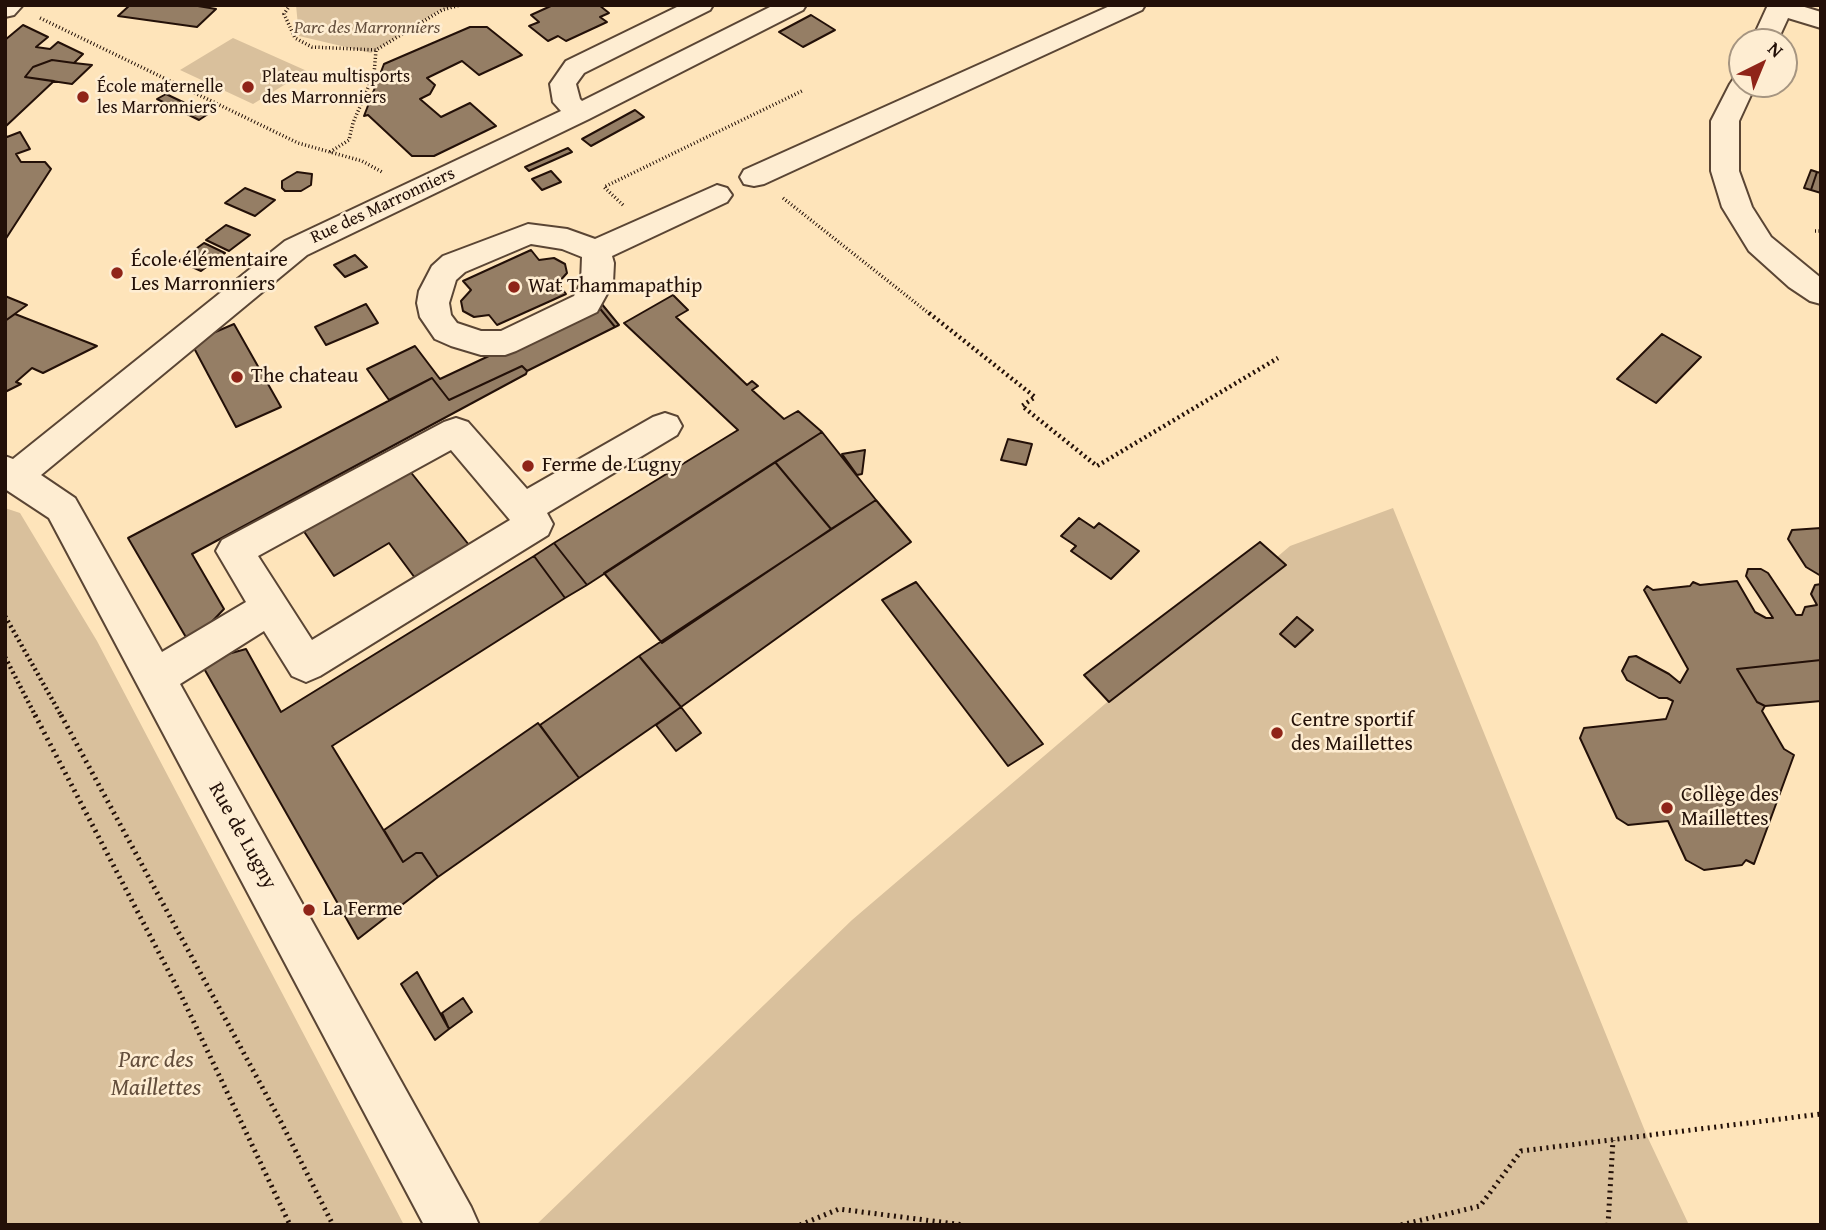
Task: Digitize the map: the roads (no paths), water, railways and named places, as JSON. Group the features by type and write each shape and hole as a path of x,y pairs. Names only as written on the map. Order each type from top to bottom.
{"street":[{"path":"5,10 11,5"},
{"path":"579,113 566,102 563,84 575,66 701,5"},
{"name":"Rue des Marronniers","path":"11,472 296,248 579,113 794,5"},
{"path":"595,251 599,263 597,282 586,304 505,344 481,343 461,338 446,331 436,317 433,303 435,290 443,274 454,264 521,235 567,239 595,251 717,195 713,191 714,182 723,175 743,172 755,182 1133,5"},
{"path":"1771,28 1781,6 1821,20"},
{"path":"1736,98 1725,121 1725,171 1737,207 1760,244 1800,279 1821,293"},
{"path":"523,509 665,426"},
{"path":"456,431 535,524 306,664 270,608 235,551 456,431"},
{"name":"Rue de Lugny","path":"11,472 62,508 453,1225"},
{"path":"155,678 270,608"}],"place":[{"name":"Plateau multisports des Marronniers","path":"248,87"},
{"name":"École maternelle les Marronniers","path":"83,97"},
{"name":"École élémentaire Les Marronniers","path":"117,273"},
{"name":"Wat Thammapathip","path":"514,287"},
{"name":"The chateau","path":"237,377"},
{"name":"Ferme de Lugny","path":"528,466"},
{"name":"Centre sportif des Maillettes","path":"1277,733"},
{"name":"Collège des Maillettes","path":"1667,808"},
{"name":"La Ferme","path":"309,910"}],"park label":[{"name":"Parc des Marronniers","path":"367,28"},
{"name":"Parc des Maillettes","path":"156,1075"}]}
